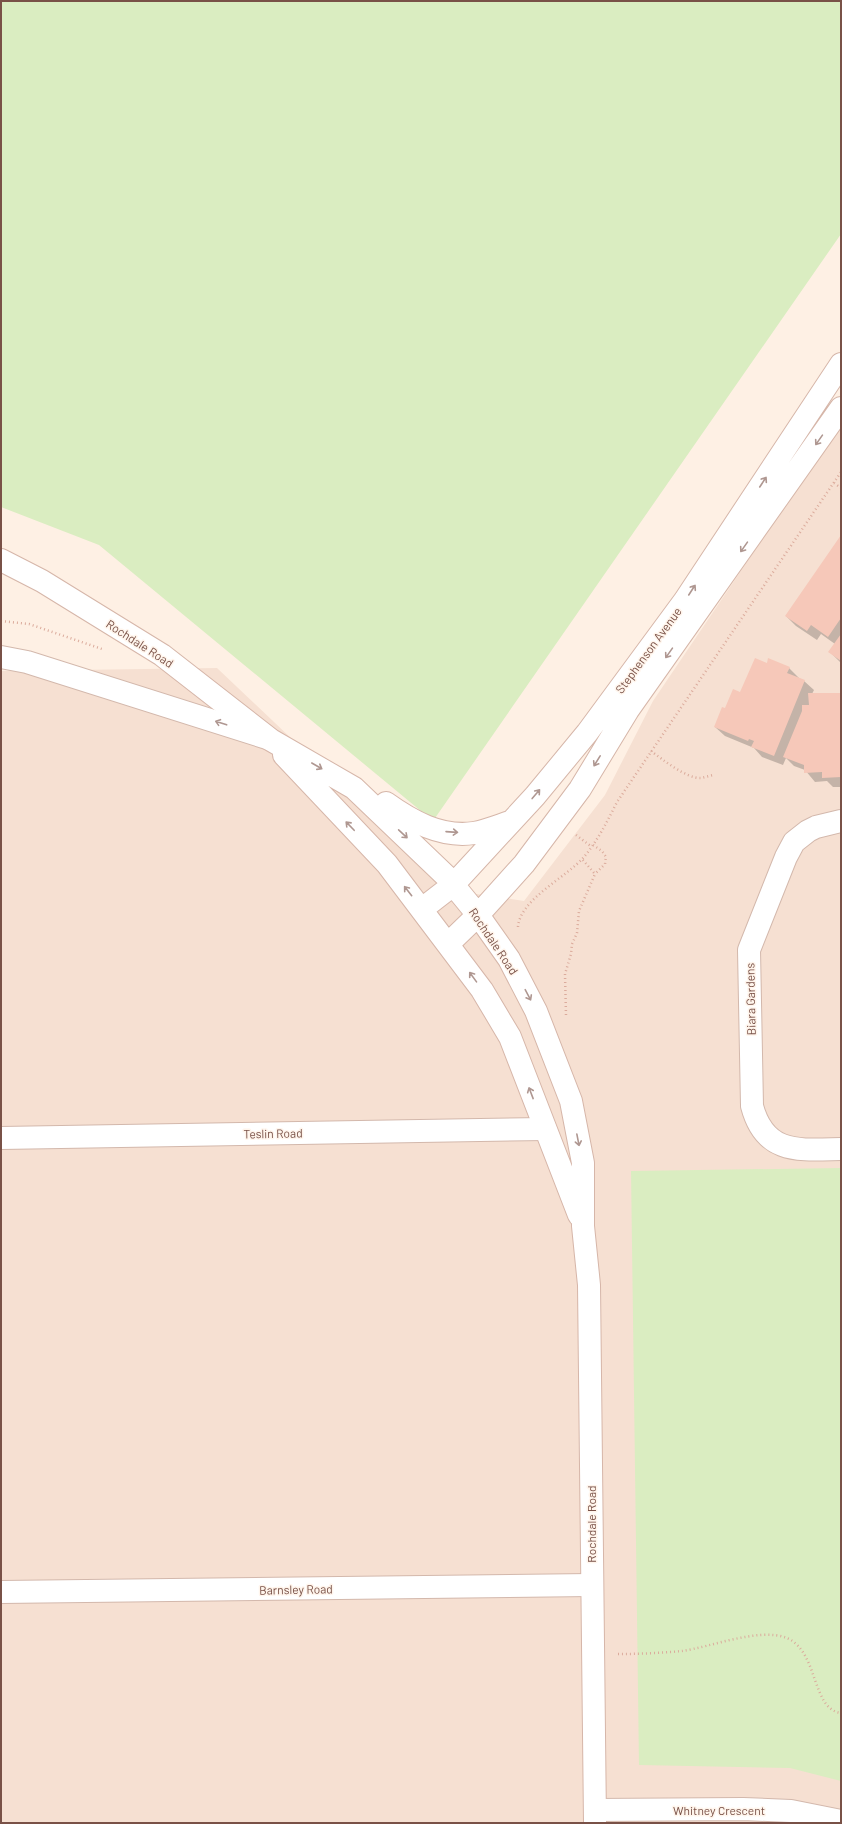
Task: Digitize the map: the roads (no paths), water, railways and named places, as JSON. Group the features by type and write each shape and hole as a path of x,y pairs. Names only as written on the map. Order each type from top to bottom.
{"main road":[{"name":"Stephenson Avenue","path":"422,909 453,885 587,733 685,600 841,364"},
{"name":"Stephenson Avenue","path":"448,944 478,915 524,864 580,789 628,710 841,408"},
{"name":"Rochdale Road","path":"1,560 42,581 162,655 271,740 354,788 411,842 453,885 478,915 509,959 536,1011 571,1101 583,1163 583,1226 589,1285 591,1585 595,1817"},
{"name":"Rochdale Road","path":"1,657 27,662 139,696 271,740 311,785 387,864 482,990 510,1037 544,1129 583,1226"},
{"path":"354,788 378,797 415,822 429,828 448,832 473,833 510,822"},
{"name":"Biara Gardens","path":"841,821 816,827 808,831 794,842 786,857 749,950 752,1106 755,1117 766,1135 774,1142 798,1148 841,1149"},
{"name":"Teslin Road","path":"1,1138 544,1129"},
{"name":"Barnsley Road","path":"1,1592 591,1585"},
{"name":"Whitney Crescent","path":"595,1817 743,1809 791,1811 841,1821"}]}
